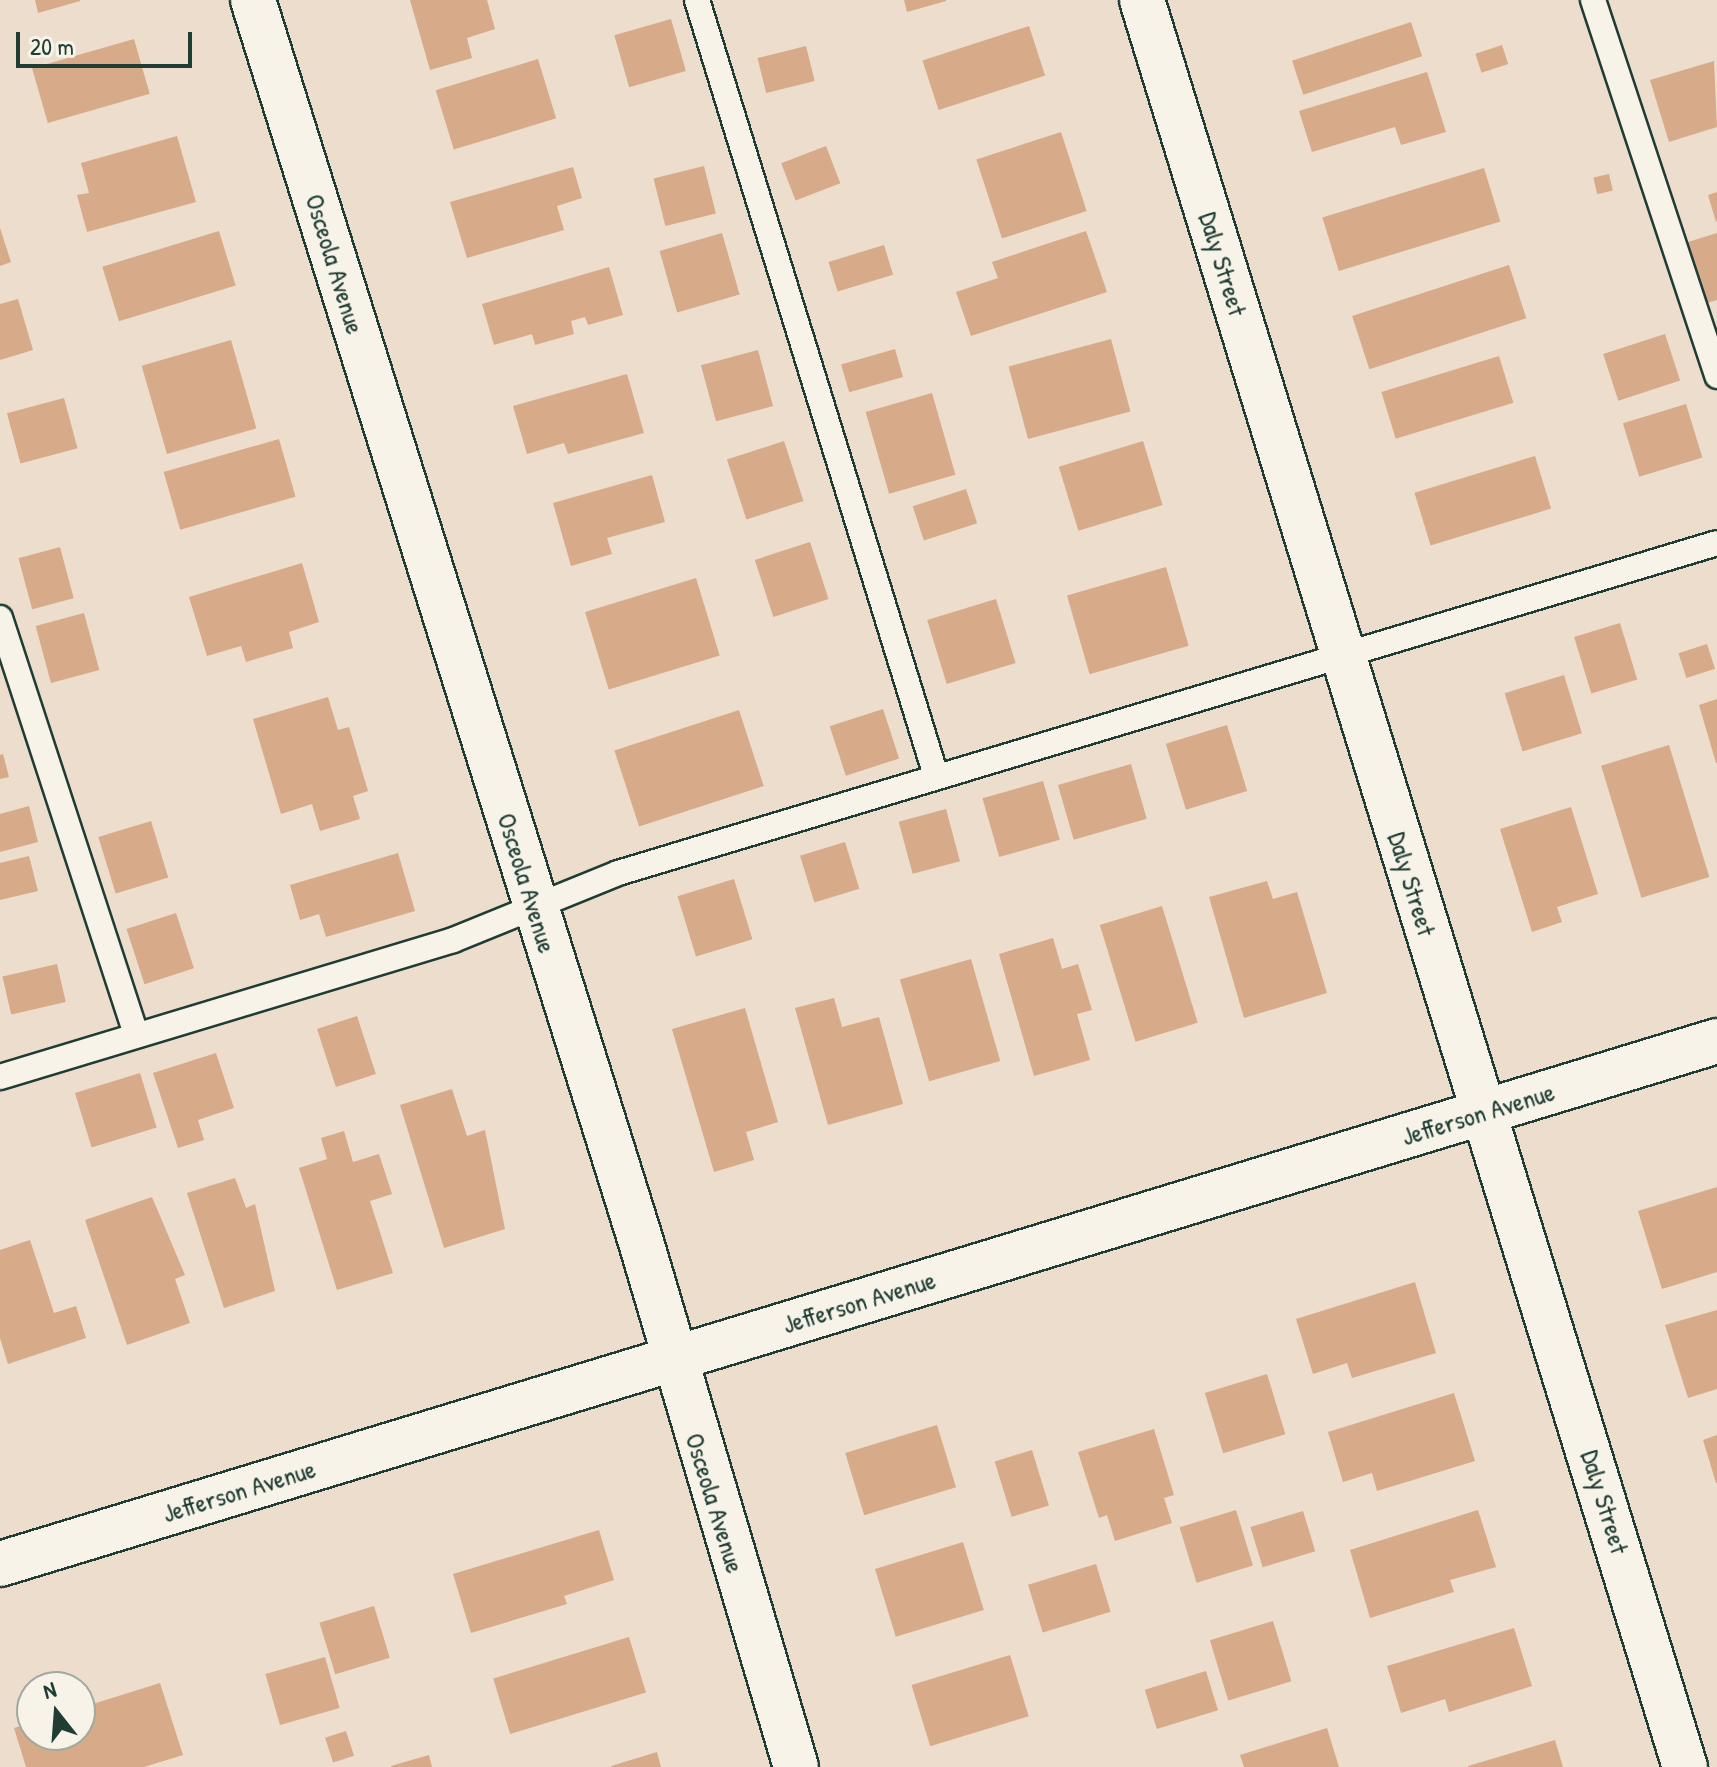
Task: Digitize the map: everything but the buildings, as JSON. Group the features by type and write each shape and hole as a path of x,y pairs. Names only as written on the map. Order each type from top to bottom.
{"street":[{"name":"Osceola Avenue","path":"253,0 535,908 796,1767"},
{"name":"Daly Street","path":"1142,0 1685,1767"},
{"name":"Jefferson Avenue","path":"0,1564 1717,1041"}],"lane":[{"path":"697,0 936,776"},
{"path":"1593,0 1717,376"},
{"path":"0,1077 453,940 618,873 936,776 1343,658 1717,543"},
{"path":"0,618 136,1034"}]}
